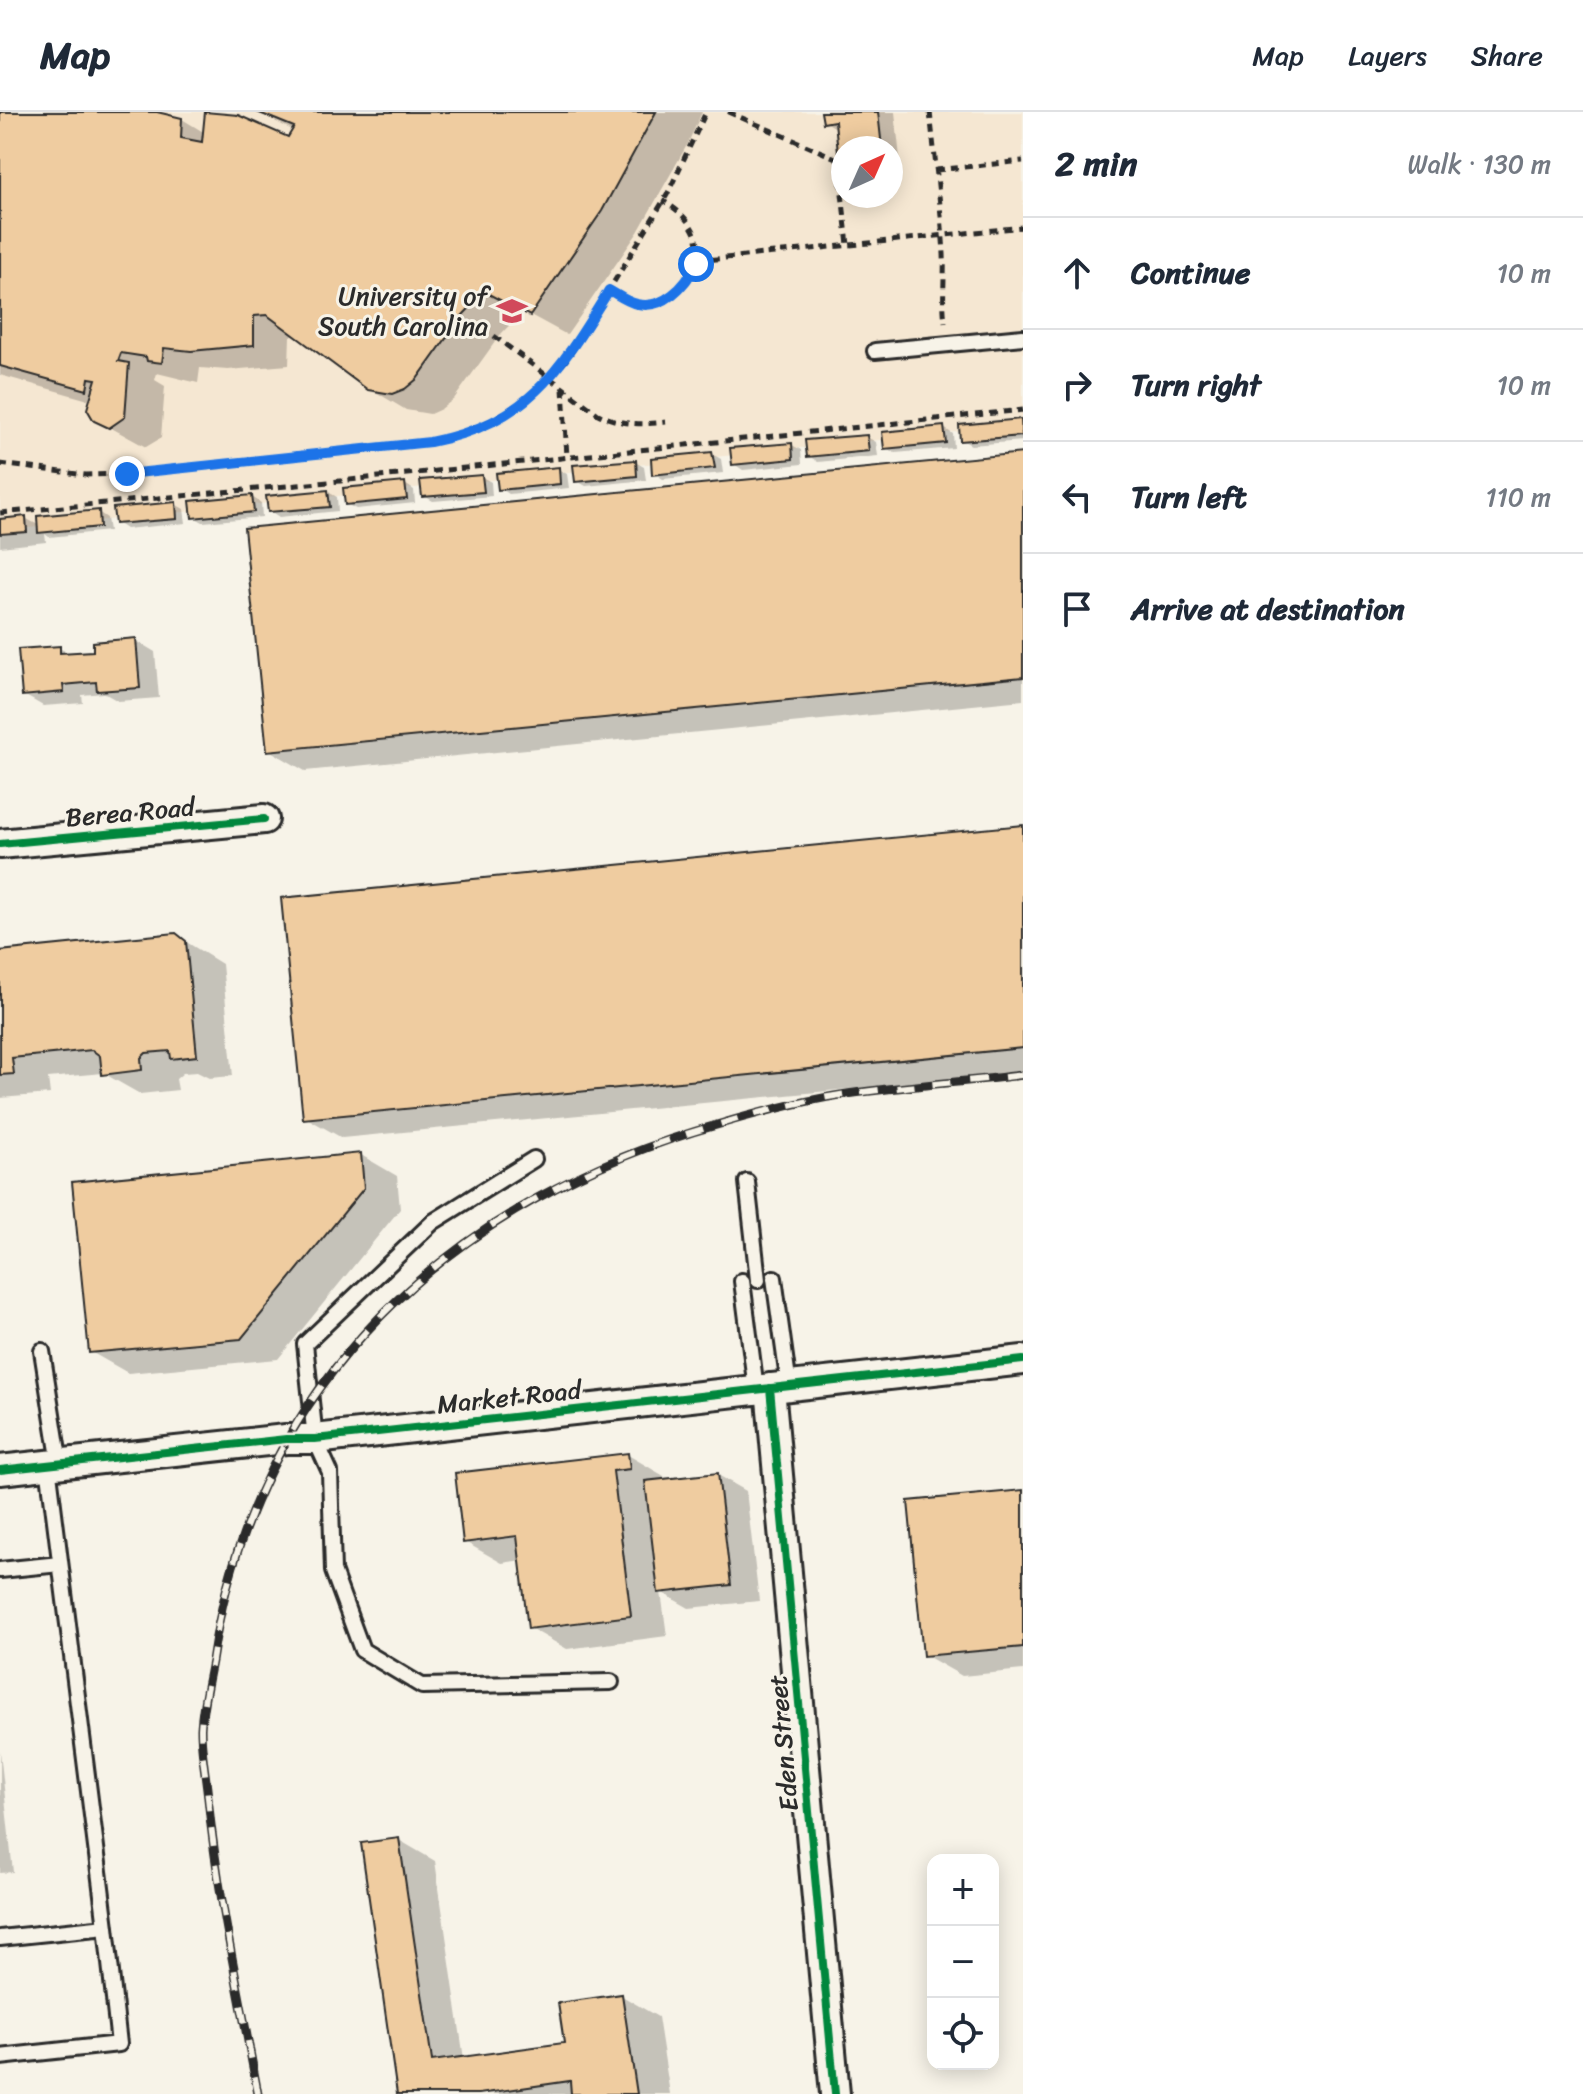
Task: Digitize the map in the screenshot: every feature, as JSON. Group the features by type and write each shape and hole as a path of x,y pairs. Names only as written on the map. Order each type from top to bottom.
{"street":[{"name":"Berea Road","path":"0,844 264,819"},
{"name":"Market Road","path":"0,1470 286,1439 315,1439 1023,1360"},
{"name":"Eden Street","path":"771,1387 835,2094"}],"lane":[{"path":"875,351 1023,337"},
{"path":"534,1159 433,1222 305,1344 315,1439 330,1472 333,1571 362,1650 422,1686 611,1682"},
{"path":"747,1182 758,1280"},
{"path":"771,1387 774,1278"},
{"path":"742,1281 771,1387"},
{"path":"0,2057 119,2044 60,1564 54,1464 42,1351"},
{"path":"0,1570 60,1564"},
{"path":"0,1938 106,1927"}],"path":[{"path":"0,464 86,475 127,474 430,442 454,437 504,417 551,379 568,357 663,201 706,112"},
{"path":"728,112 838,159 848,245"},
{"path":"930,112 943,235 945,263 942,297 948,344"},
{"path":"936,170 1023,161"},
{"path":"609,290 637,304 657,303 685,283 697,261 699,246 694,229 679,210 663,201"},
{"path":"697,261 1023,227"},
{"path":"494,336 598,414 614,422 642,425 666,422"},
{"path":"563,388 567,457"},
{"path":"0,513 1023,410"}],"shaded area":[{"name":"University of South Carolina","path":"0,112 1023,112 1023,425 0,531"}],"building":[{"path":"0,112 157,112 182,118 181,138 202,142 205,112 238,115 288,137 294,127 257,112 656,112 602,211 530,316 485,292 463,315 417,379 405,389 392,394 368,390 267,315 254,316 254,345 191,351 164,348 162,363 121,353 118,361 129,363 125,417 109,428 94,421 87,409 96,379 89,378 87,390 0,366"},
{"path":"821,112 878,112 881,136 836,136 835,121 823,123"},
{"path":"1021,419 1022,436 960,441 959,425"},
{"path":"944,426 946,443 884,449 882,432"},
{"path":"867,435 869,451 807,457 805,440"},
{"path":"792,443 793,459 732,465 730,448"},
{"path":"712,452 715,468 652,475 651,458"},
{"path":"1023,453 1023,677 267,751 244,528"},
{"path":"636,460 637,476 575,482 573,465"},
{"path":"559,467 560,484 498,490 496,473"},
{"path":"482,475 484,492 422,497 420,480"},
{"path":"405,482 407,499 345,505 343,488"},
{"path":"328,490 330,507 268,512 266,496"},
{"path":"252,495 254,512 192,518 190,501"},
{"path":"176,502 177,519 115,524 113,508"},
{"path":"99,510 100,527 38,533 37,516"},
{"path":"26,516 27,532 0,534 0,519"},
{"path":"136,638 140,688 97,691 96,682 63,685 64,692 22,696 18,649 60,646 60,653 93,651 93,642"},
{"path":"1023,825 1023,1048 303,1119 281,898"},
{"path":"176,933 186,941 197,1056 171,1059 170,1051 146,1053 141,1058 142,1070 102,1075 100,1056 92,1050 12,1058 14,1074 0,1075 0,951"},
{"path":"361,1153 364,1188 241,1339 89,1353 72,1182"},
{"path":"628,1453 630,1469 613,1471 631,1616 528,1629 517,1536 463,1543 455,1473"},
{"path":"718,1473 731,1585 658,1593 645,1481"},
{"path":"1023,1490 1023,1647 923,1656 908,1501"},
{"path":"399,1838 432,2061 564,2043 558,2003 622,1994 637,2094 571,2094 570,2081 479,2094 397,2094 361,1843"}],"railway":[{"path":"258,2094 218,1873 201,1738 202,1721 235,1561 271,1469 321,1388 382,1315 453,1253 534,1200 623,1157 720,1124 815,1100 869,1091 1023,1075"}],"cycle path":[{"path":"0,844 264,819"},
{"path":"0,1470 286,1439 315,1439 1023,1360"},
{"path":"770,1388 835,2094"}],"place":[{"name":"University of South Carolina","path":"512,311"}],"route":[{"path":"127,474 454,437 504,417 551,379 609,290 637,304 657,303 685,283 696,264"}]}
